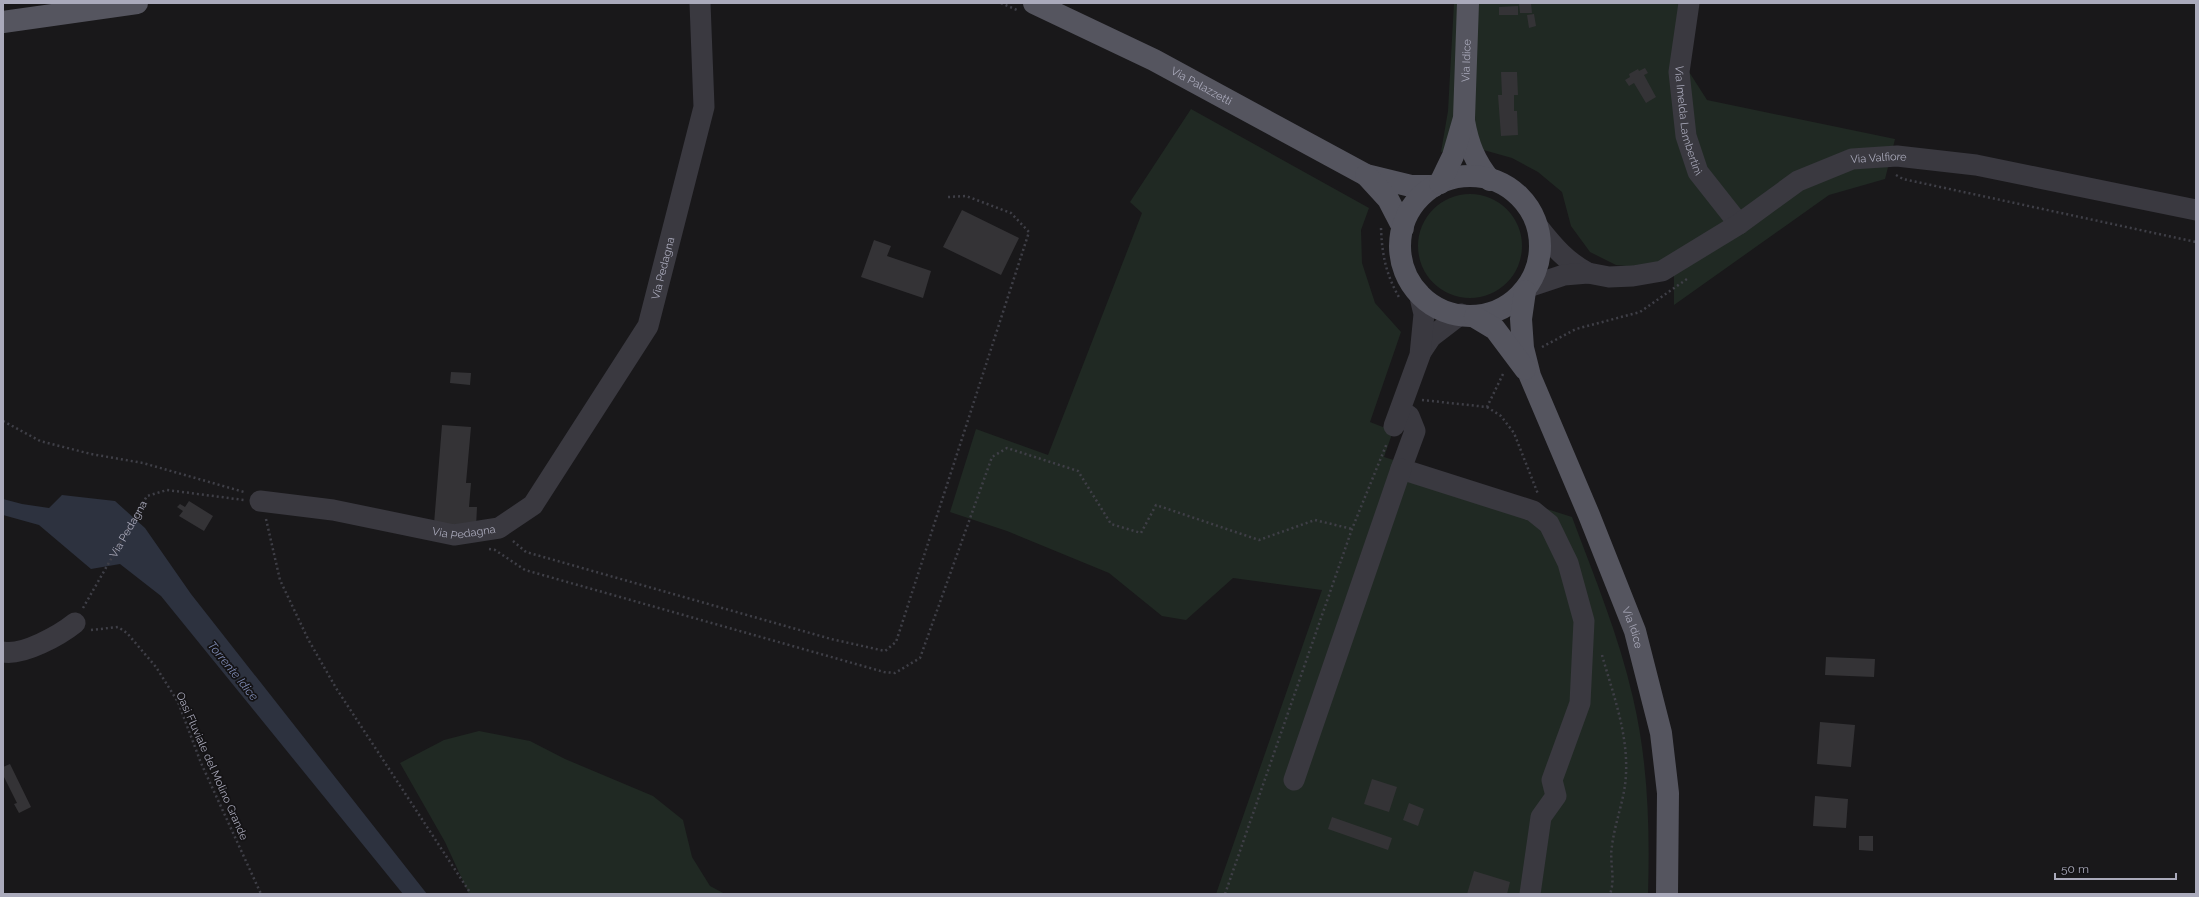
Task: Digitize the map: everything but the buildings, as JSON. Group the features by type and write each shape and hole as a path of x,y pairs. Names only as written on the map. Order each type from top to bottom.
{"main road":[{"path":"3,22 137,3"},
{"name":"Via Idice","path":"1468,3 1464,118 1468,141 1474,156 1490,180"},
{"name":"Via Palazzetti","path":"1028,8 1154,60 1366,175 1411,186 1437,184"},
{"name":"Via Idice","path":"1464,118 1453,156 1437,184 1417,200 1403,228 1400,247 1411,299 1447,312 1468,315 1495,329 1530,376"},
{"name":"Via Palazzetti","path":"1366,175 1388,199 1403,228"},
{"name":"Via Idice","path":"1437,184 1468,176 1490,180 1510,188 1528,206 1539,228 1540,260 1526,289 1521,319 1523,348 1530,376 1589,515 1635,632 1661,733 1664,757 1668,793 1667,894"},
{"name":"Via Idice","path":"1468,315 1508,306 1526,289"}],"street":[{"name":"Via Pedagna","path":"263,509 333,510 454,535 499,528 533,505 648,326 704,107 700,3"},
{"name":"Via Imelda Lambertini","path":"1689,3 1679,72 1686,136 1698,172 1739,224"},
{"name":"Via Valfiore","path":"1526,289 1564,275 1588,273 1609,277 1633,276 1662,271 1739,224 1798,181 1852,159 1897,156 1976,165 2196,210"},
{"name":"Via Valfiore","path":"1539,228 1558,252 1575,266 1588,273"},
{"path":"1411,299 1424,314 1420,355"},
{"path":"1294,780 1415,431 1409,416 1400,411 1420,355 1431,337 1468,315"},
{"path":"1401,469 1533,511 1549,524 1568,563 1584,621 1580,703 1552,780 1556,796 1541,817 1530,894"},
{"path":"3,652 10,653 33,646 60,634 81,628"}],"path":[{"path":"1000,3 1028,8"},
{"path":"1889,172 1903,179 2196,242"},
{"path":"499,528 526,552 831,639 885,651 896,642 1029,232 1011,213 966,196 948,197"},
{"path":"1381,223 1382,245 1388,279 1411,299"},
{"path":"1536,352 1556,338 1576,329 1640,312 1690,277"},
{"path":"1225,894 1352,529 1400,411 1487,407 1506,368"},
{"path":"3,421 40,441 91,454 143,463 232,490 241,491 272,518"},
{"path":"487,549 495,550 526,570 884,672 895,673 920,658 992,457 1007,448 1078,472 1111,524 1141,532 1156,505 1259,540 1315,520 1352,529"},
{"name":"Via Pedagna","path":"81,628 147,496 167,490 263,509"},
{"path":"263,509 280,580 308,639 336,688 471,894"},
{"name":"Oasi Fluviale del Molino Grande","path":"81,628 92,629 118,627 127,633 156,667 178,702 201,763 261,894"}],"shaded area":[{"path":"1454,3 1693,3 1684,64 1707,100 1895,139 1885,179 1829,195 1674,305 1674,271 1616,265 1590,252 1571,226 1562,192 1538,172 1512,158 1480,149 1441,152 1448,111"},
{"path":"1191,109 1369,208 1361,230 1362,263 1375,303 1401,332 1370,422 1393,431 1384,457 1572,517 1621,652 1638,722 1647,795 1649,845 1648,894 1216,894 1322,590 1233,578 1186,620 1162,616 1109,573 1007,531 950,512 976,429 1048,455 1142,213 1130,202"},
{"path":"1470,194 1490,198 1507,209 1518,226 1522,246 1518,266 1507,283 1490,294 1470,298 1450,294 1433,283 1422,266 1418,246 1422,226 1433,209 1450,198"},
{"path":"479,731 530,741 565,759 653,796 683,820 692,857 710,886 725,894 469,894 445,842 400,763 444,740"}],"water":[{"name":"Torrente Idice","path":"62,495 115,501 145,528 191,594 427,894 403,894 161,596 120,564 91,569 39,525 3,515 3,499 22,504 49,508"}]}
